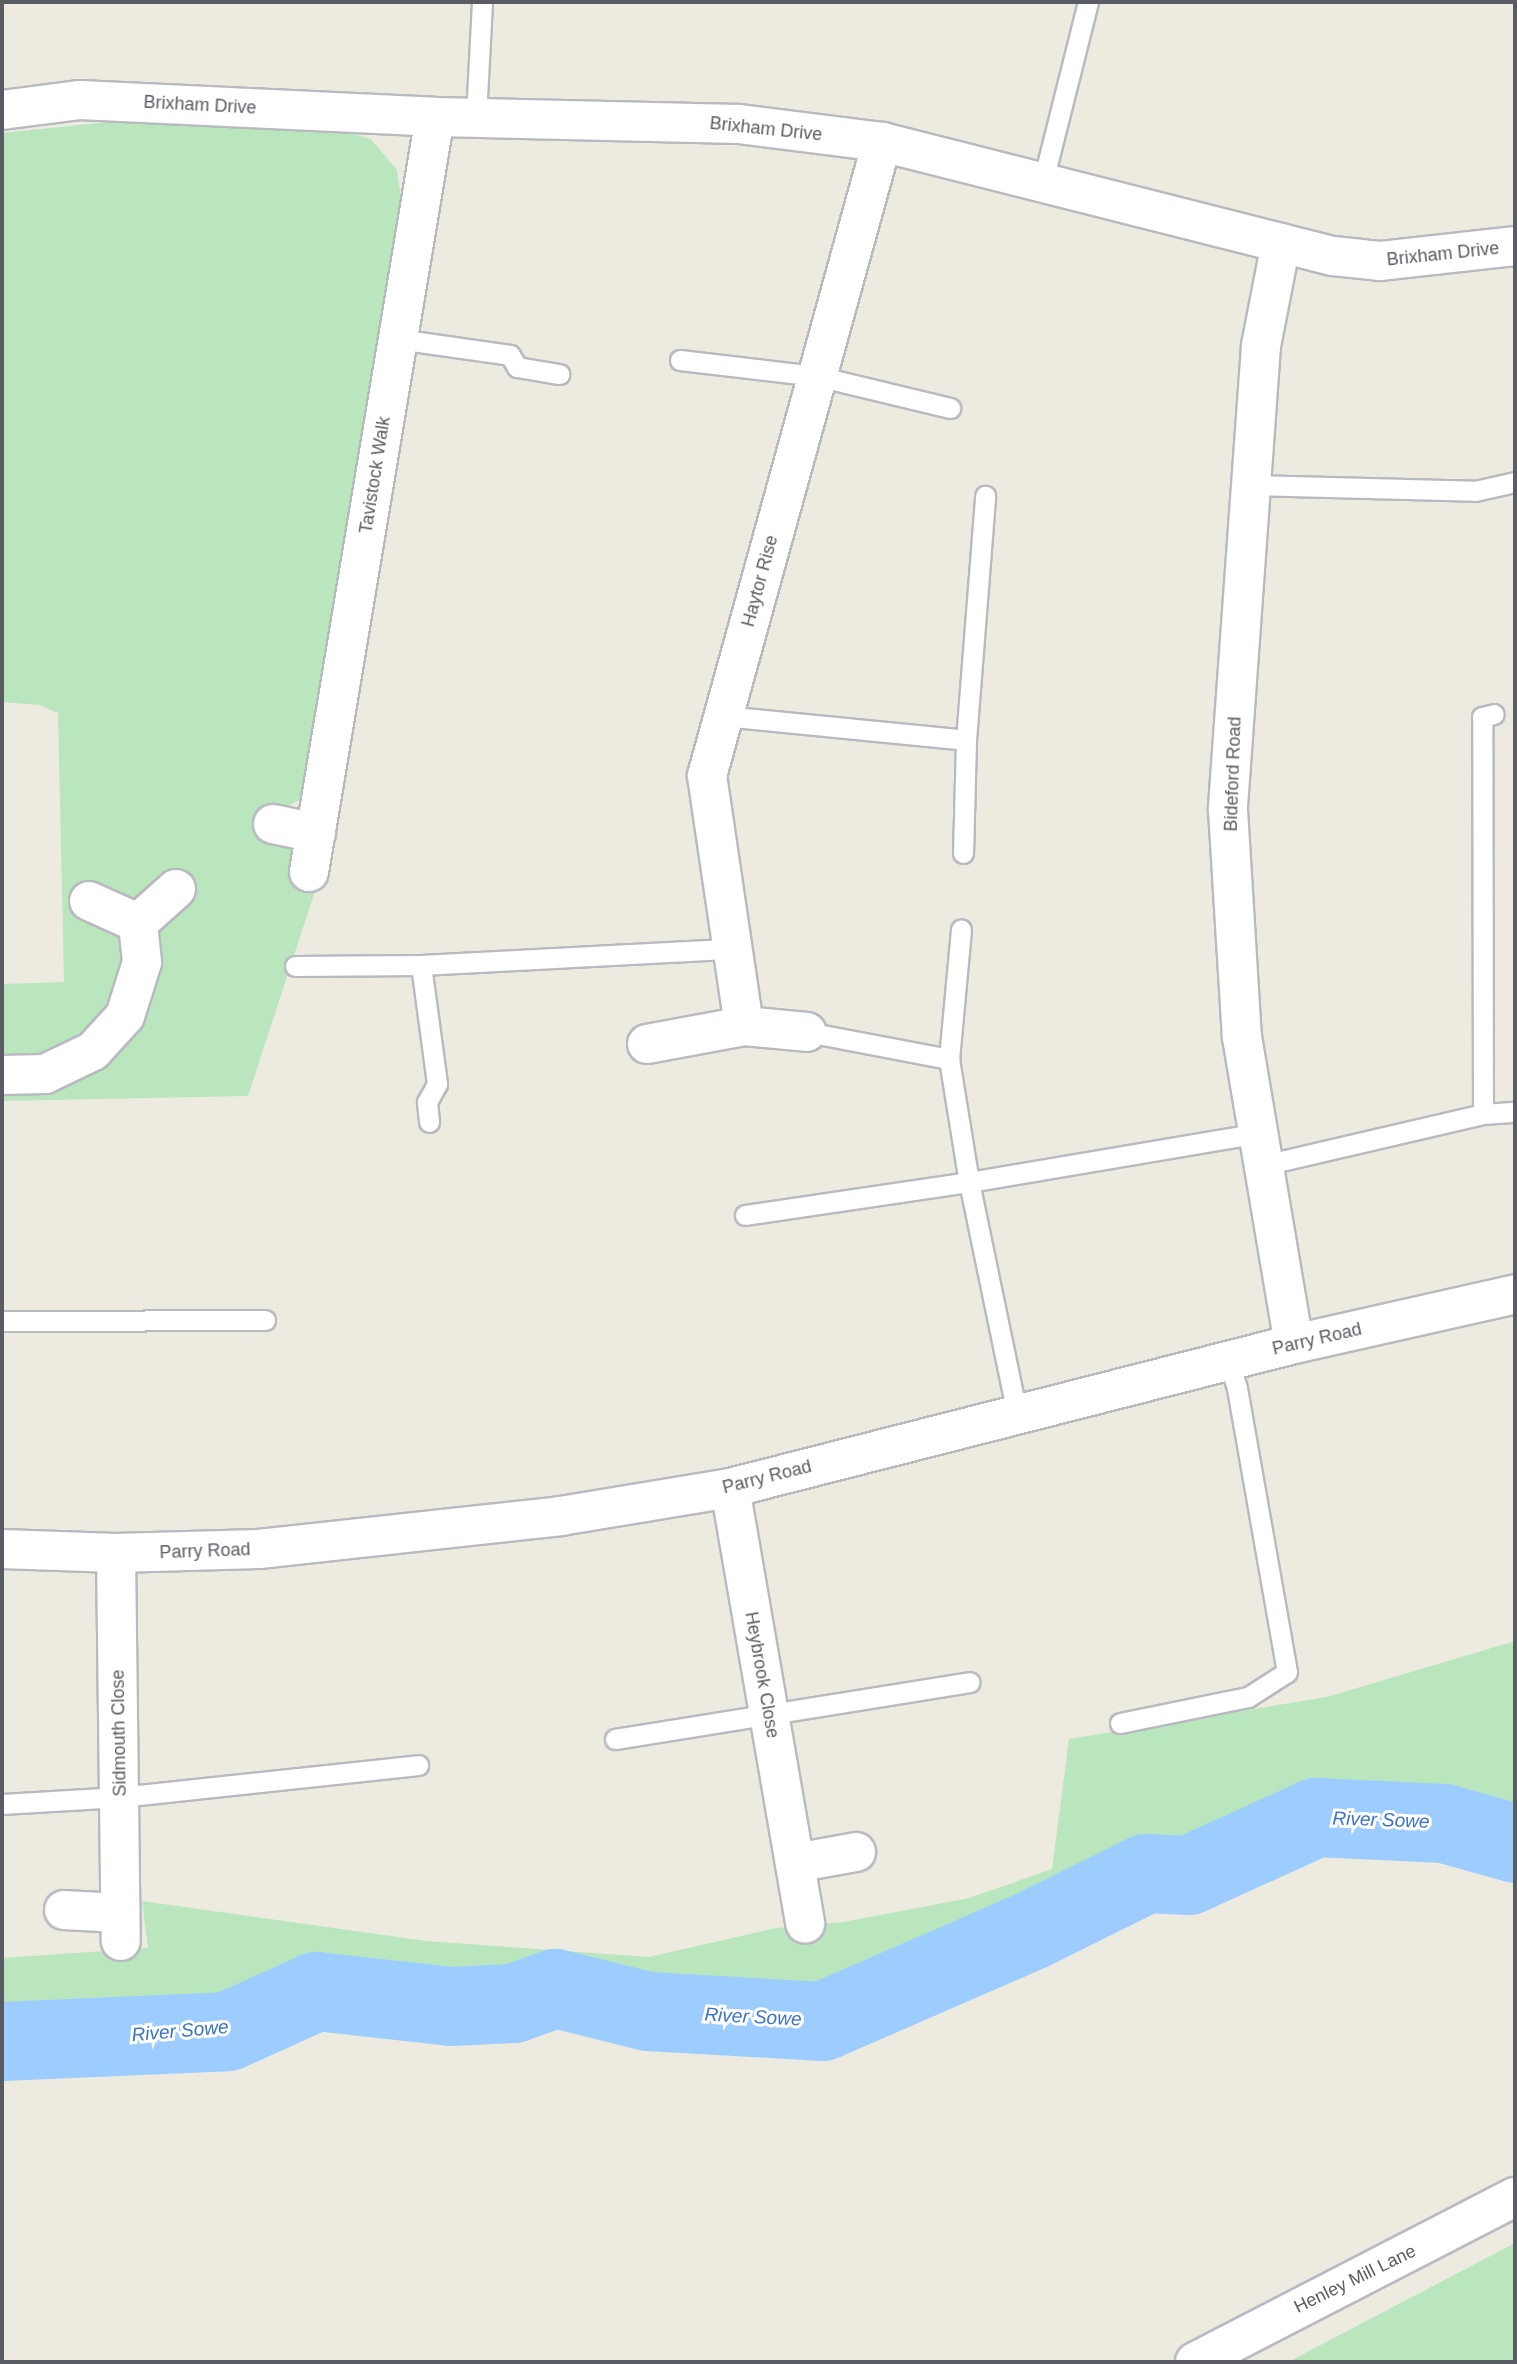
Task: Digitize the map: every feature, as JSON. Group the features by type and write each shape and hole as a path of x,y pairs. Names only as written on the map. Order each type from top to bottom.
{"street":[{"name":"Brixham Drive","path":"2,110 80,100 435,117 739,124 882,142 1281,243 1380,261 1515,246"},
{"name":"Tavistock Walk","path":"309,872 435,117"},
{"name":"Haytor Rise","path":"744,1026 707,776 882,142"},
{"name":"Bideford Road","path":"1281,243 1261,346 1228,810 1242,1038 1294,1344"},
{"path":"273,824 316,833"},
{"path":"138,923 176,889"},
{"path":"89,901 138,923"},
{"path":"2,1075 45,1074 93,1051 125,1016 142,962 138,923"},
{"path":"647,1044 744,1026 807,1032"},
{"name":"Parry Road","path":"2,1549 116,1553 259,1549 561,1517 730,1488 1294,1344 1515,1294"},
{"name":"Heybrook Close","path":"730,1488 805,1924"},
{"name":"Sidmouth Close","path":"64,1910 120,1927 116,1553"},
{"path":"795,1863 856,1852"},
{"name":"Henley Mill Lane","path":"1195,2362 1515,2197"}],"lane":[{"path":"476,117 482,2"},
{"path":"1043,181 1088,2"},
{"path":"398,339 510,355 517,367 559,374"},
{"path":"680,360 817,376 950,408"},
{"path":"1251,485 1475,491 1515,482"},
{"path":"963,853 966,740 985,496"},
{"path":"1483,1114 1482,717 1494,714"},
{"path":"723,716 966,740"},
{"path":"961,930 949,1059 969,1182 1017,1414"},
{"path":"295,966 421,965 731,949"},
{"path":"421,965 436,1084 427,1102 429,1122"},
{"path":"807,1032 949,1059"},
{"path":"745,1214 969,1182 1261,1149 1483,1114 1515,1112"},
{"path":"2,1321 265,1320"},
{"path":"1120,1723 1248,1697 1287,1672 1237,1388 1227,1361"},
{"path":"615,1739 969,1682"},
{"path":"2,1804 120,1797 418,1765"}],"green space":[{"path":"108,122 328,127 371,139 397,170 402,205 304,797 274,814 297,864 320,876 248,1096 2,1101 2,984 64,982 58,713 39,705 2,702 2,133"},
{"path":"1515,1641 1515,1828 1448,1810 1328,1797 1301,1803 1217,1841 1190,1862 1143,1861 1022,1924 856,1994 814,2003 693,1996 543,1970 495,1990 458,1993 413,1980 312,1982 224,2017 186,2020 120,2013 2,2021 2,1958 148,1948 142,1901 426,1941 649,1957 776,1928 844,1922 969,1898 1052,1869 1069,1739 1327,1697"},
{"path":"1515,2243 1515,2362 1288,2362"}],"waterway":[{"name":"River Sowe","path":"2,2041 227,2031 316,1991 451,2006 513,2003 555,1988 648,2011 822,2021 1031,1930 1146,1873 1188,1875 1316,1817 1444,1823 1515,1843"}]}
